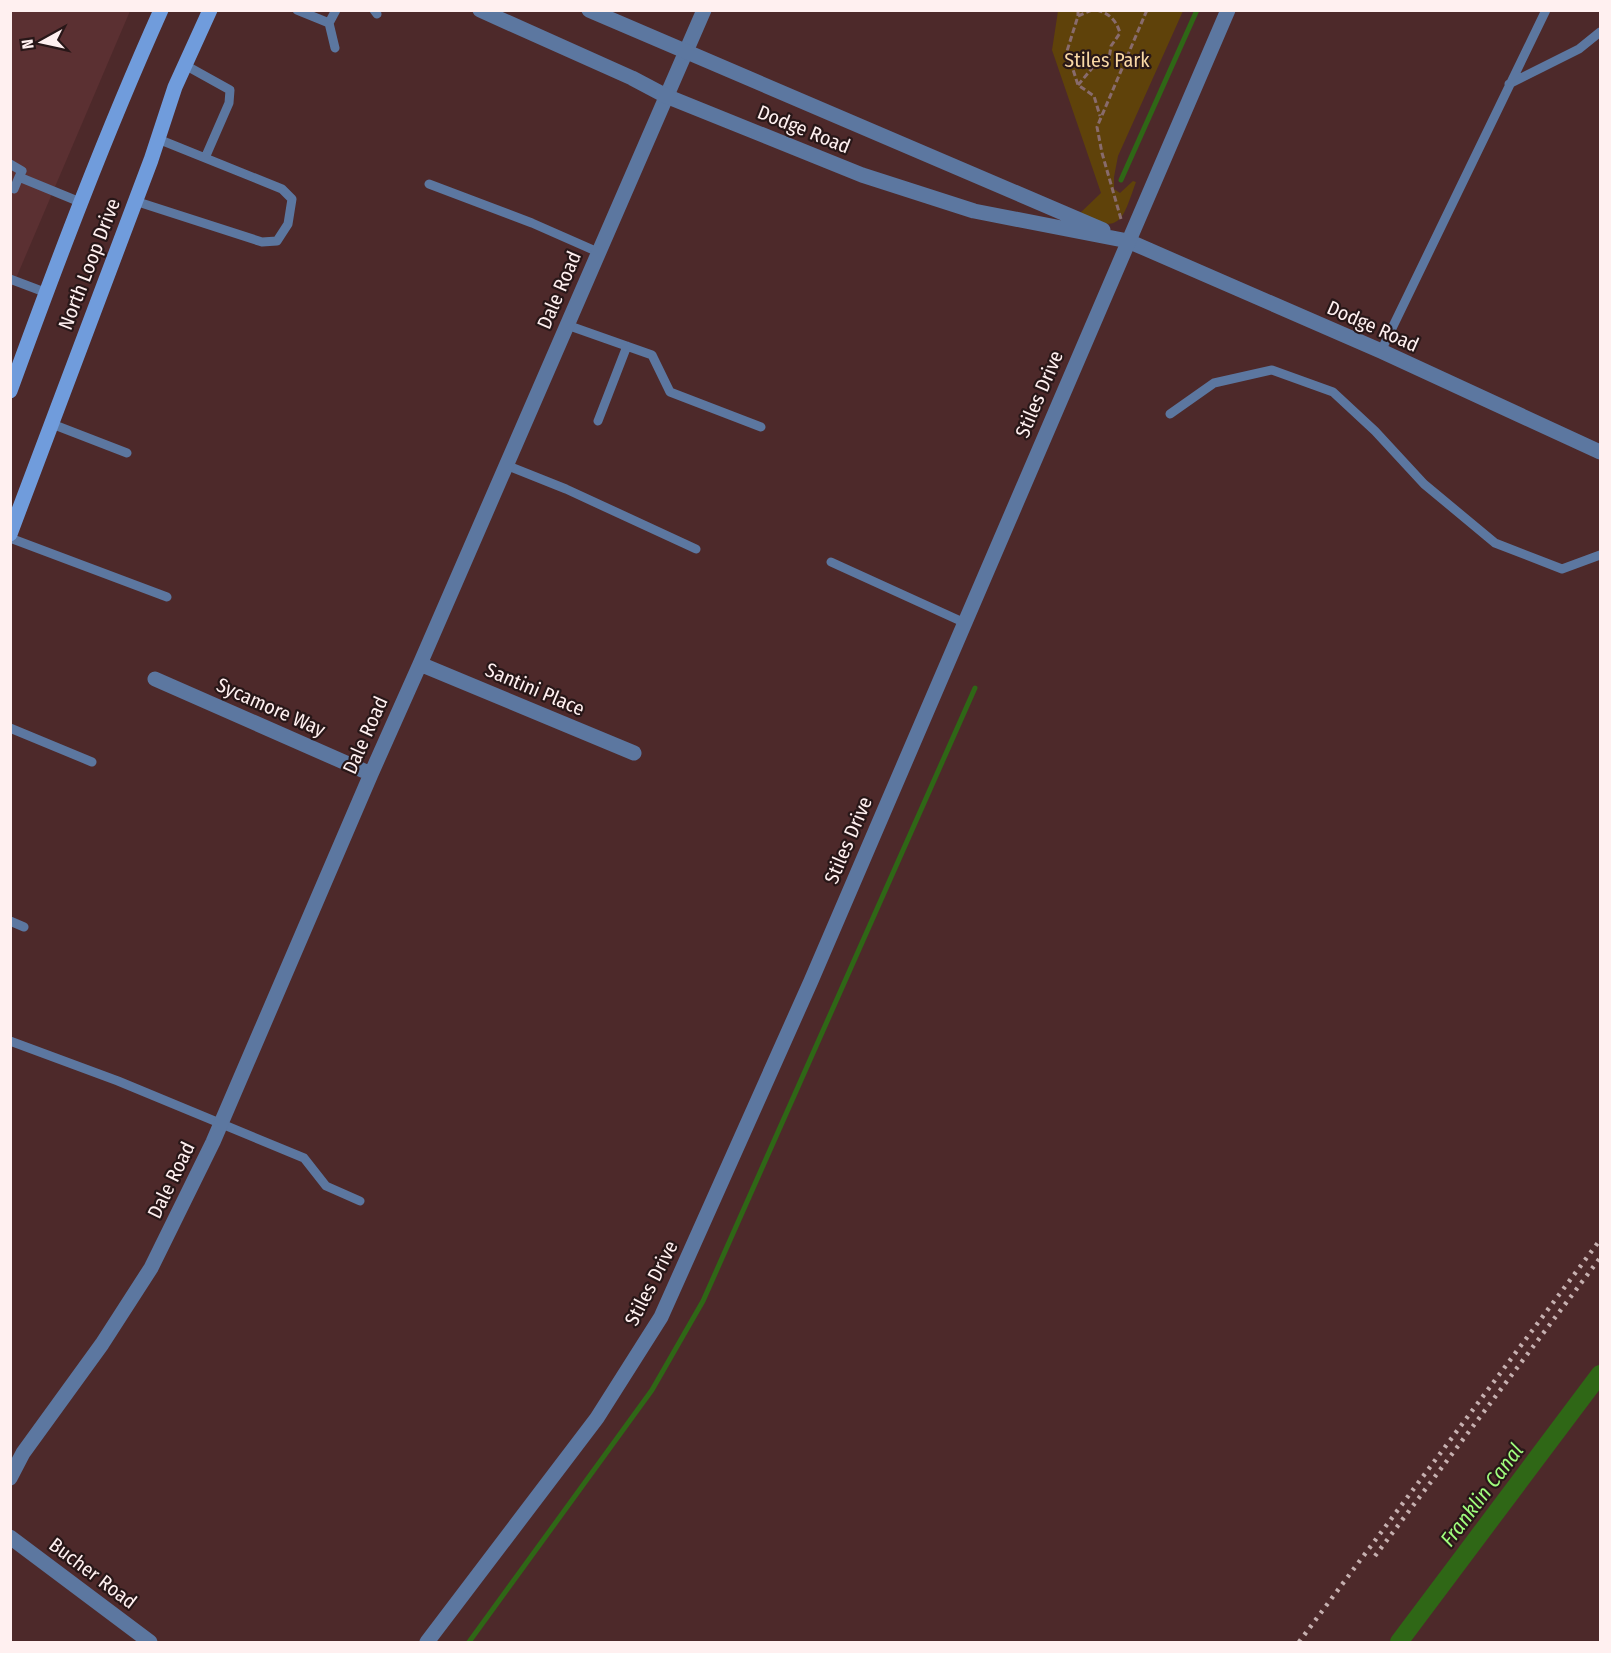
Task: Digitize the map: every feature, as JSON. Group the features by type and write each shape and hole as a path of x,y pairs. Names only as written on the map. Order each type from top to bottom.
{"main road":[{"name":"North Loop Drive","path":"10,536 158,139 175,87 210,10"},
{"path":"201,28 219,10"},
{"name":"North Loop Drive","path":"10,391 80,202 160,12"}],"street":[{"name":"Dodge Road","path":"480,10 632,78 666,96 862,175 974,211 1128,241"},
{"name":"Dodge Road","path":"589,10 1381,351 1600,452"},
{"name":"Dale Road","path":"10,1478 23,1454 102,1344 151,1268 221,1122 370,774 704,10"},
{"name":"Stiles Drive","path":"427,1642 597,1418 661,1317 811,981 1228,10"},
{"name":"Santini Place","path":"420,664 634,753"},
{"name":"Sycamore Way","path":"155,679 370,774"},
{"name":"Dale Road","path":"10,1465 23,1454"},
{"name":"Bucher Road","path":"10,1537 150,1642"}],"lane":[{"path":"297,10 329,23"},
{"path":"335,48 329,23 336,10"},
{"path":"1381,351 1546,10"},
{"path":"1509,84 1579,49 1600,33"},
{"path":"185,64 230,90 229,103 205,158"},
{"path":"135,201 262,242 277,241 288,224 292,199 282,189 158,139"},
{"path":"10,164 22,171 14,189 10,187"},
{"path":"19,177 80,202"},
{"path":"429,184 532,223 598,252"},
{"path":"10,279 47,293"},
{"path":"567,325 652,355 670,392 761,427"},
{"path":"598,421 627,346"},
{"path":"1170,414 1214,383 1272,370 1333,392 1375,431 1424,484 1495,543 1562,568 1600,555"},
{"path":"52,424 127,453"},
{"path":"506,465 566,489 696,549"},
{"path":"10,536 168,597"},
{"path":"831,562 965,623"},
{"path":"10,728 92,762"},
{"path":"10,921 24,927"},
{"path":"10,1041 118,1081 304,1158 326,1186 360,1201"}],"path":[{"path":"1078,10 1067,51 1078,85 1094,96 1101,118"},
{"path":"1078,15 1092,10"},
{"path":"1078,85 1094,66 1109,59 1111,46 1120,33 1117,22 1107,13 1097,10"},
{"path":"1128,241 1102,153 1097,127 1147,10"}],"shaded area":[{"path":"11,11 130,11 11,290"}],"green space":[{"name":"Stiles Park","path":"1058,11 1183,11 1118,156 1114,189 1120,193 1133,181 1136,182 1123,214 1112,223 1104,224 1078,215 1101,193 1052,50"}],"waterway":[{"path":"1121,180 1197,10"},
{"path":"469,1642 652,1390 703,1301 975,688"},
{"name":"Franklin Canal","path":"1399,1642 1600,1374"}],"railway":[{"path":"1299,1642 1600,1240"},
{"path":"1375,1556 1600,1258"}]}
